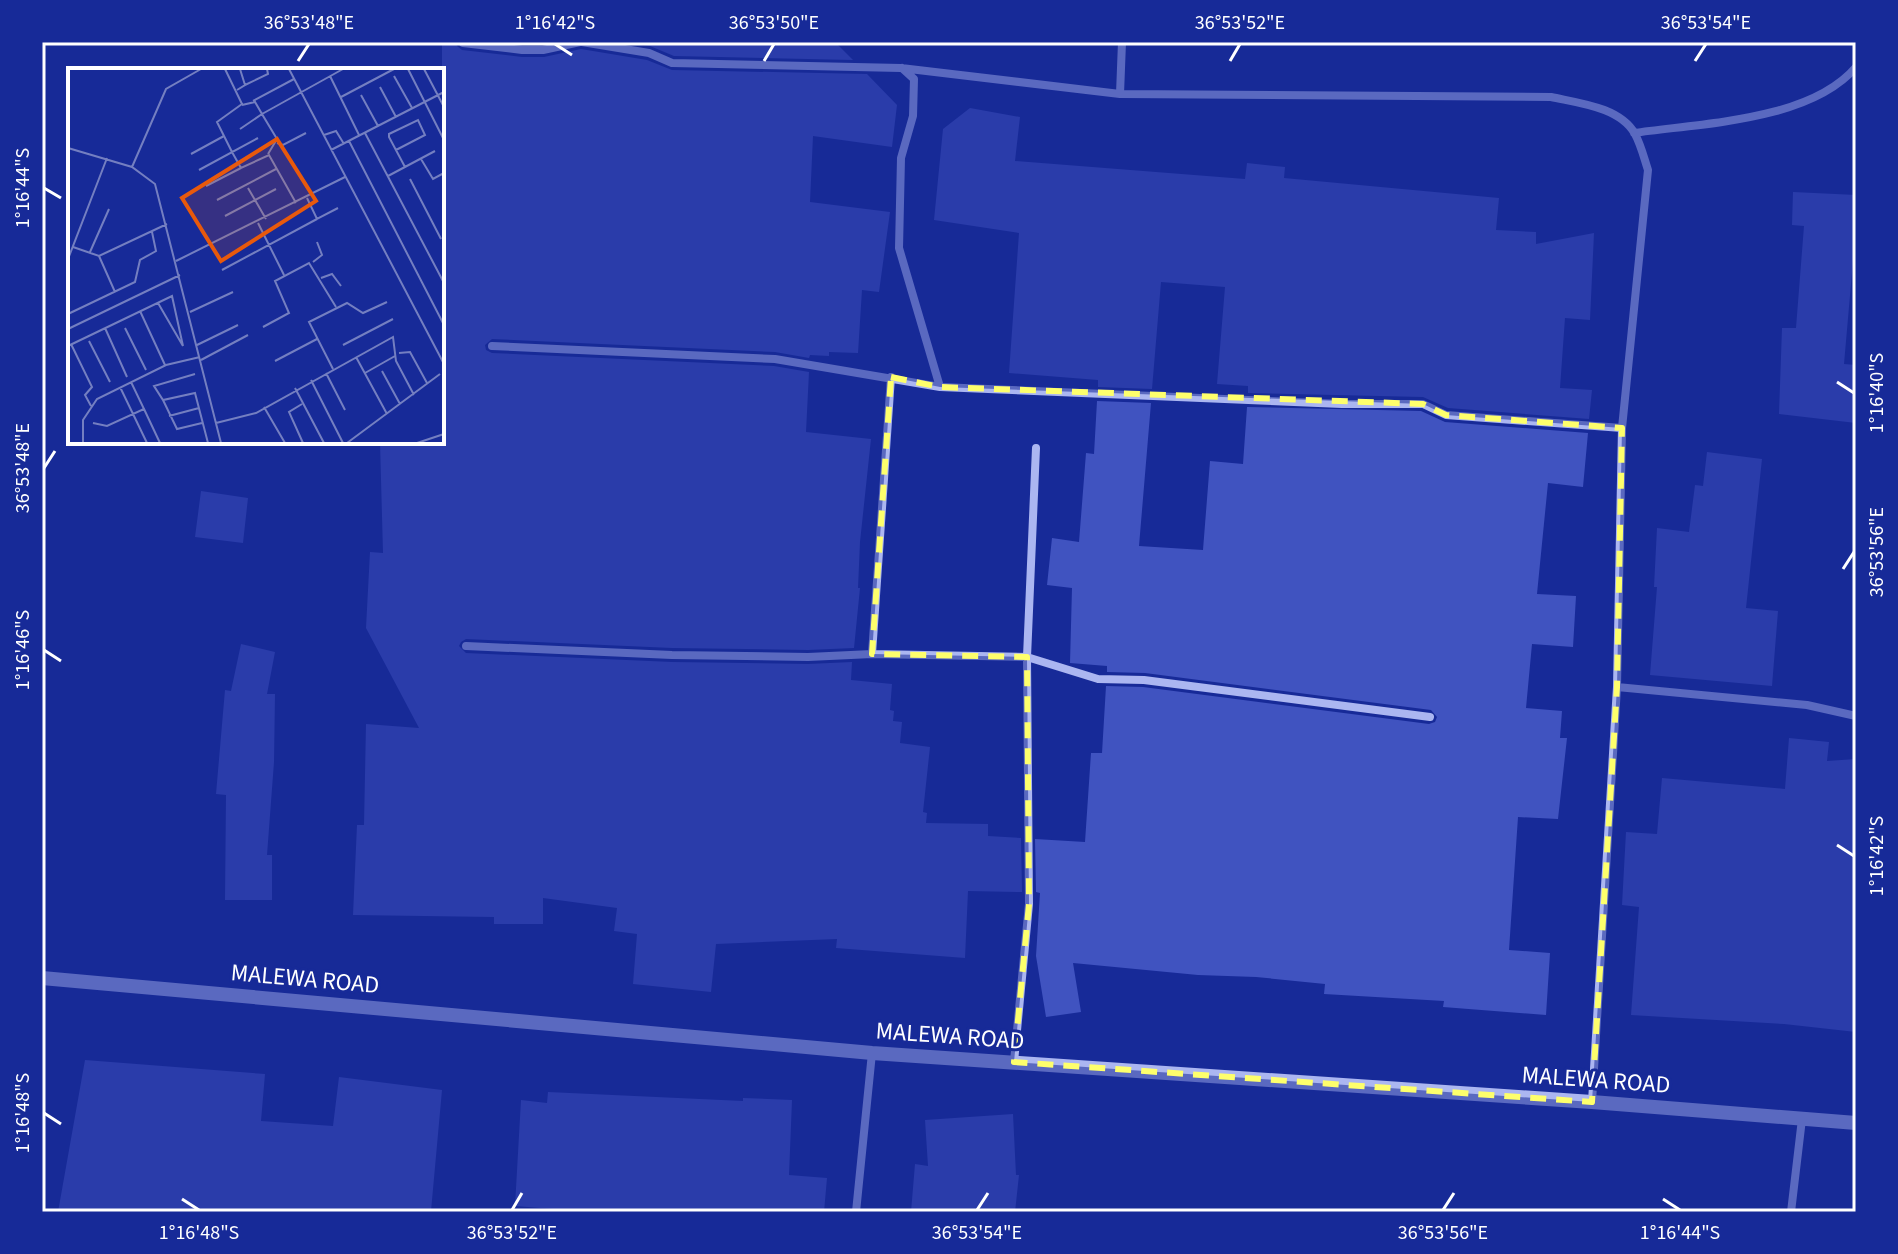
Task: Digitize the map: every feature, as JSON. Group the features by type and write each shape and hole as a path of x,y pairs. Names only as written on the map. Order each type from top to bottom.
{"street":[{"path":"463,43 543,50 581,42 649,53 672,63 901,68 1120,94 1551,97 1588,105 1621,119 1634,133 1648,170 1622,428 1617,687 1592,1102"},
{"path":"1120,94 1122,42"},
{"path":"1634,133 1796,107 1842,84 1856,67"},
{"path":"901,68 914,79 913,116 901,158 899,248 940,387"},
{"path":"492,346 680,352 775,359 940,387 1342,404 1423,404 1446,415 1622,428"},
{"path":"872,654 891,377"},
{"path":"1014,1062 1029,904 1027,657 1036,448"},
{"path":"466,646 672,655 1027,657 1098,679 1144,680 1430,717"},
{"path":"1617,687 1807,705 1856,716"},
{"name":"MALEWA ROAD","path":"42,978 872,1053 1856,1123"},
{"path":"856,1212 872,1053"},
{"path":"1791,1212 1802,1119"}],"highlighted area":[{"path":"891,377 940,387 1423,404 1446,415 1622,428 1617,687 1592,1102 1014,1062 1029,904 1027,657 872,654"}],"building":[{"path":"442,42 456,42 462,50 522,57 544,57 581,49 647,60 672,70 867,74 897,105 892,147 813,136 810,202 890,212 879,292 862,290 858,353 829,352 829,356 810,355 809,358 775,352 492,339 485,345 486,350 492,353 774,366 809,372 806,432 871,439 860,542 860,588 854,648 672,648 466,639 459,646 466,653 672,662 852,662 851,680 892,684 890,710 894,711 893,721 902,722 900,743 930,747 923,812 927,813 926,823 988,824 988,836 1021,838 1022,892 968,891 965,958 836,948 837,939 716,944 711,992 633,984 637,934 614,931 617,908 543,898 543,924 494,924 494,917 353,915 357,825 364,825 366,724 419,728 366,628 370,552 383,553 380,444 444,444"},
{"path":"625,42 835,42 853,60 674,56 650,46"},
{"path":"970,108 1020,117 1015,161 1245,179 1247,163 1285,167 1284,178 1499,198 1496,230 1536,232 1536,244 1594,233 1590,320 1565,318 1560,388 1592,390 1589,419 1448,408 1423,397 1248,393 1248,386 1217,384 1225,287 1161,282 1152,389 1098,387 1098,380 1009,373 1019,233 934,220 943,129"},
{"path":"1793,192 1856,195 1856,261 1853,261 1844,364 1856,365 1856,423 1779,414 1782,328 1796,328 1804,226 1792,225"},
{"path":"1097,401 1151,403 1139,546 1203,550 1210,461 1243,464 1247,407 1421,411 1445,422 1588,433 1583,487 1548,483 1537,594 1576,596 1573,647 1532,644 1526,708 1562,711 1560,738 1567,738 1558,819 1518,817 1509,950 1550,953 1546,1015 1443,1007 1444,1001 1324,994 1325,984 1073,963 1081,1012 1046,1017 1036,956 1040,893 1036,892 1035,839 1085,842 1091,753 1102,753 1106,686 1143,687 1429,724 1435,722 1437,717 1431,710 1145,673 1107,672 1107,666 1070,663 1072,588 1047,585 1052,538 1079,542 1086,453 1094,454"},
{"path":"1707,452 1762,459 1746,608 1778,611 1772,686 1650,675 1657,587 1654,587 1657,528 1689,532 1695,485 1703,486"},
{"path":"201,491 248,498 243,543 195,537"},
{"path":"241,644 275,652 267,694 275,694 267,855 272,855 272,900 225,900 226,795 216,794 225,690 231,691"},
{"path":"1789,738 1829,742 1827,761 1856,759 1856,1032 1784,1024 1631,1015 1639,907 1622,905 1626,832 1657,834 1662,778 1785,789"},
{"path":"85,1060 265,1074 261,1121 333,1126 339,1077 442,1090 431,1211 58,1212"},
{"path":"548,1092 743,1101 743,1098 792,1100 789,1175 827,1178 824,1212 553,1212 553,1209 515,1206 521,1100 547,1103"},
{"path":"1013,1114 1016,1175 1019,1175 1015,1212 911,1212 915,1164 928,1166 925,1120"}]}
